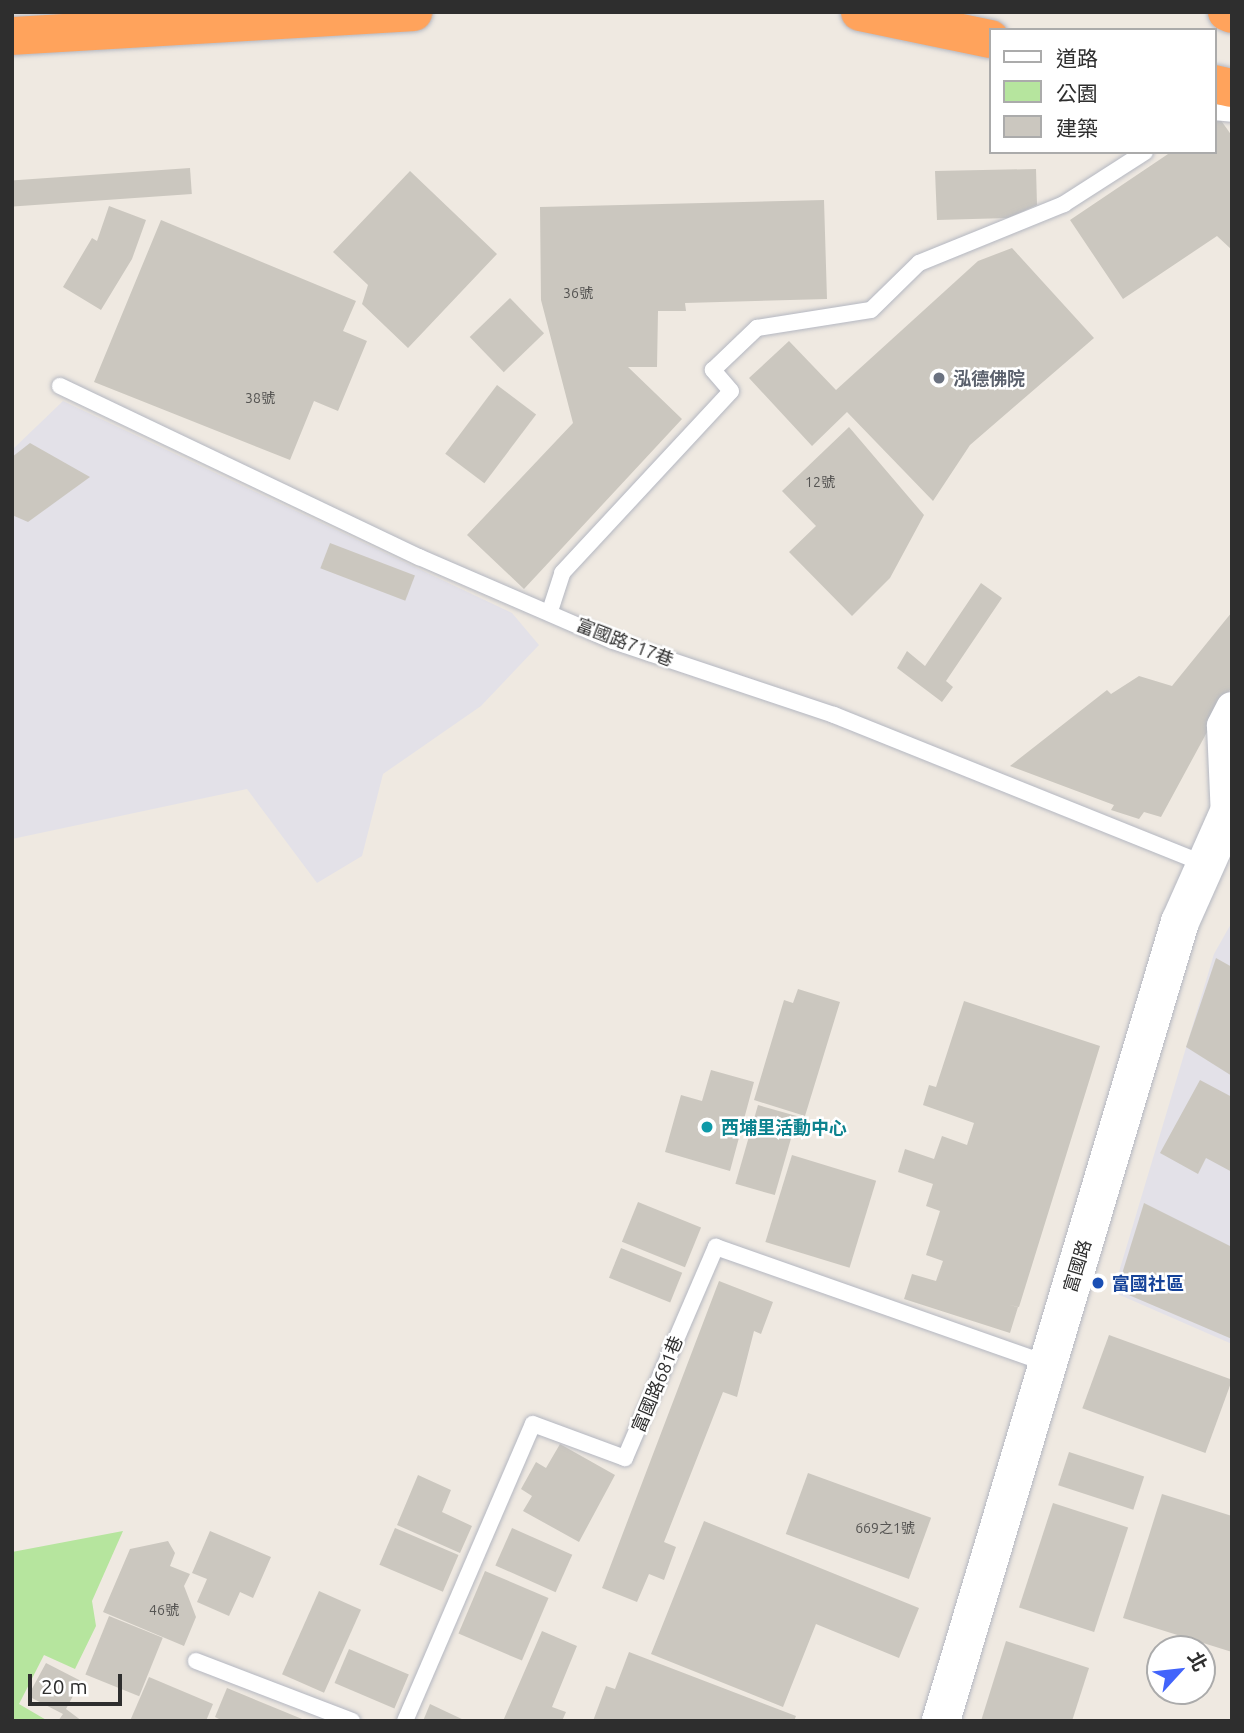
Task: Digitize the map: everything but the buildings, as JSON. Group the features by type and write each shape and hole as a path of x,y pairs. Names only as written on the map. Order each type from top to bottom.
{"highway":[{"path":"234,12 310,20"},
{"path":"12,36 413,12"},
{"path":"860,12 988,39"}],"street":[{"name":"富國路","path":"941,1721 1180,922 1230,810 1223,726 1232,708"}],"lane":[{"path":"550,611 562,573 731,391 713,370 757,328 871,310 919,263 1064,204 1142,154"},
{"name":"富國路717巷","path":"60,386 419,557 550,611 614,641 834,715 1205,864"},
{"name":"富國路681巷","path":"405,1721 533,1424 625,1458 716,1247 1048,1364"},
{"path":"196,1661 352,1721"}],"shaded area":[{"path":"63,401 512,613 539,645 481,706 383,774 362,856 317,883 247,789 12,839 12,450"},
{"path":"1232,922 1232,1344 1113,1292 1214,954"}],"green space":[{"path":"123,1531 92,1601 96,1626 75,1669 44,1655 19,1704 48,1721 12,1721 12,1552"}],"place":[{"name":"泓德佛院","path":"939,378"},
{"name":"西埔里活動中心","path":"707,1127"},
{"name":"富國社區","path":"1098,1283"}]}
